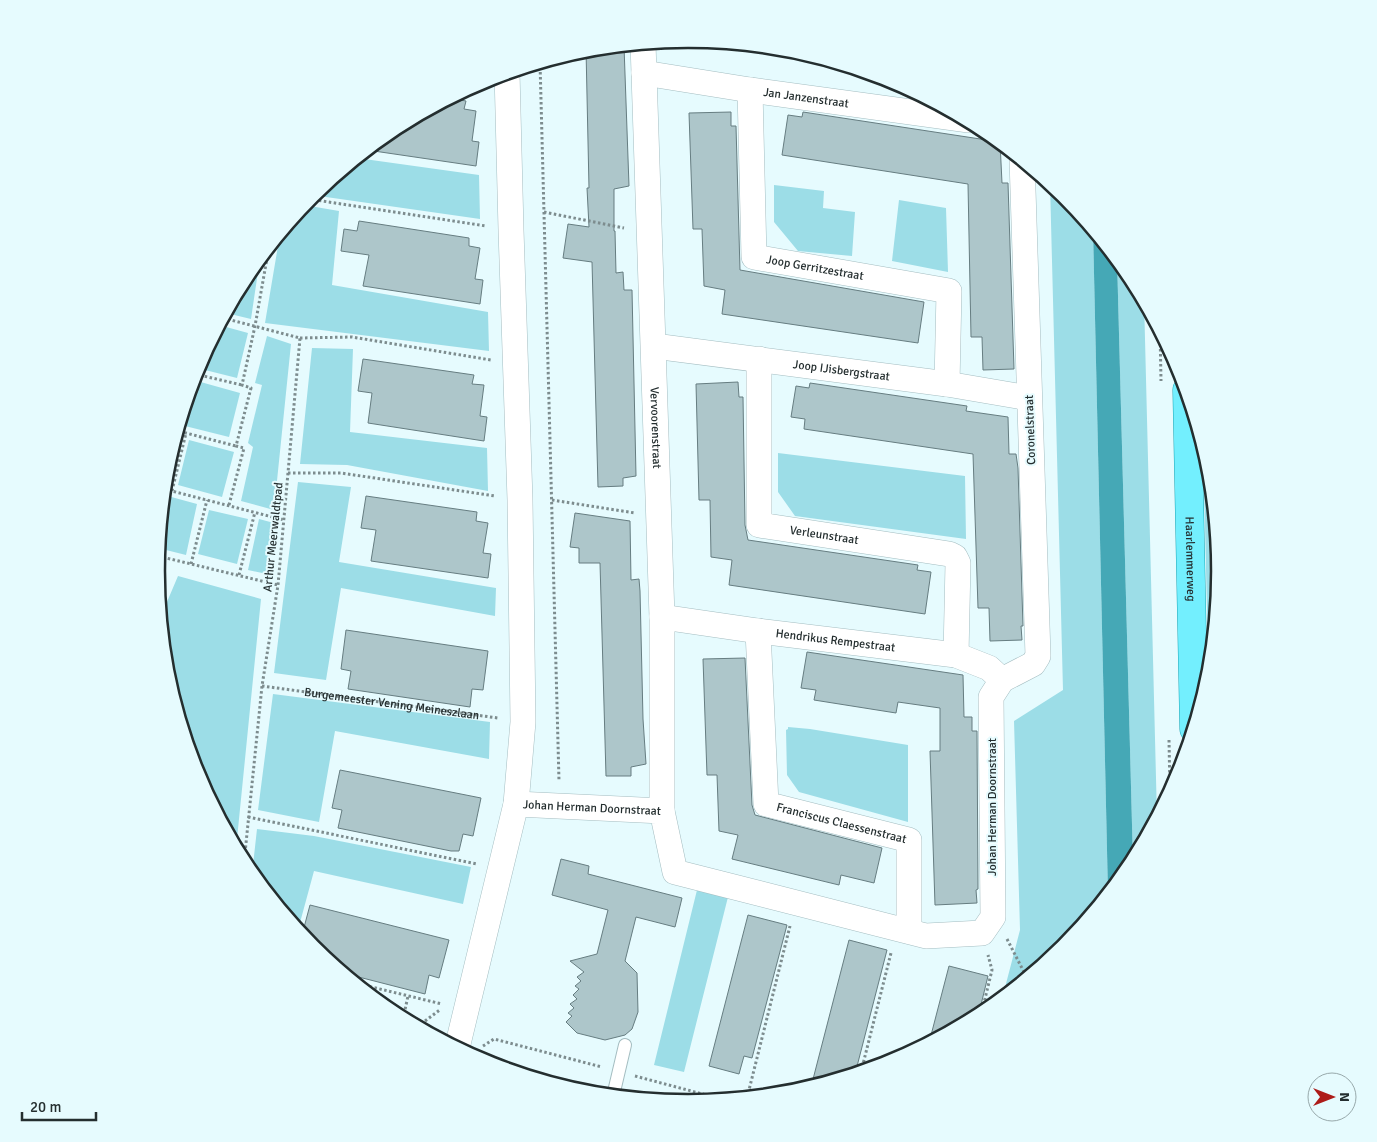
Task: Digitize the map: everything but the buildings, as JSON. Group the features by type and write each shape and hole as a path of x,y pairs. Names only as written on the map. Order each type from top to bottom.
{"main road":[{"name":"Haarlemmerweg","path":"1188,415 1194,707"}],"street":[{"name":"Vervoorenstraat","path":"643,50 662,617 662,811"},
{"name":"Jan Janzenstraat","path":"644,73 750,90 936,110"},
{"path":"459,1042 516,804 523,722 520,500 507,80"},
{"name":"Joop Gerritzestraat","path":"750,90 754,257 949,291 947,384"},
{"name":"Coronelstraat","path":"1002,680 1033,664 1038,656 1022,168"},
{"name":"Joop IJisbergstraat","path":"654,346 947,384 1029,398"},
{"name":"Verleunstraat","path":"759,359 759,525 949,554 955,557 958,563 956,655"},
{"name":"Hendrikus Rempestraat","path":"662,617 758,631 956,655 989,668 1002,680"},
{"name":"Franciscus Claessenstraat","path":"758,631 766,804 909,840 903,930"},
{"name":"Johan Herman Doornstraat","path":"516,804 662,811 675,872 926,936 988,925 991,697 1002,680"}],"lane":[{"path":"615,1089 625,1045"}],"path":[{"path":"540,69 560,807"},
{"path":"319,200 511,230"},
{"path":"544,212 650,233"},
{"path":"242,385 256,326 267,261"},
{"path":"229,320 300,338 352,337 516,365"},
{"name":"Arthur Meerwaldtpad","path":"245,849 262,686 278,585 300,338"},
{"path":"203,376 250,388 236,446"},
{"path":"229,505 244,448 186,434 172,491 284,520"},
{"path":"288,473 341,473 520,500"},
{"path":"191,564 207,500"},
{"path":"552,500 659,517"},
{"path":"239,575 256,512"},
{"path":"165,558 278,585"},
{"name":"Burgemeester Vening Meineszlaan","path":"262,686 523,722"},
{"path":"248,817 500,869"},
{"path":"749,1091 795,904"},
{"path":"988,925 1008,940 1024,973"},
{"path":"984,1002 992,970 988,925"},
{"path":"863,1065 903,930"},
{"path":"370,986 445,1005"},
{"path":"405,1010 408,996"}],"shaded area":[{"path":"366,159 479,175 480,219 323,197"},
{"path":"774,185 824,191 823,208 855,212 852,256 798,251 774,222"},
{"path":"1050,193 1093,239 1108,885 1059,941 1034,965 1005,987 1020,930 1014,721 1063,690"},
{"path":"899,200 946,208 948,272 892,261"},
{"path":"313,207 339,211 332,285 488,312 489,351 265,323 278,246"},
{"path":"1093,239 1117,271 1133,848 1108,885"},
{"path":"1117,271 1144,313 1157,805 1133,848"},
{"path":"258,273 251,319 232,314"},
{"path":"226,327 248,333 237,378 205,370"},
{"path":"267,336 291,344 274,510 241,501 253,447 248,443 262,385 255,383"},
{"path":"312,348 353,349 350,432 487,448 488,491 347,465 300,464"},
{"path":"201,382 240,393 229,437 186,426"},
{"path":"189,440 234,452 222,497 178,485"},
{"path":"778,453 965,476 966,539 795,516 778,492"},
{"path":"1204,480 1208,503 1212,571 1208,641"},
{"path":"298,482 351,487 339,562 496,588 495,616 341,588 326,680 274,673"},
{"path":"170,497 197,504 186,555 166,550"},
{"path":"209,510 248,519 237,564 198,554"},
{"path":"259,519 274,523 267,574 248,570"},
{"path":"178,576 261,599 237,837 219,803 193,739 175,673 169,639 166,604"},
{"path":"273,694 490,722 489,759 335,731 319,822 258,810"},
{"path":"788,727 908,745 908,822 799,792 787,775 786,730"},
{"path":"257,829 314,836 471,867 463,904 314,871 300,922 273,890 253,862"},
{"path":"697,890 728,897 684,1072 654,1065"}]}
